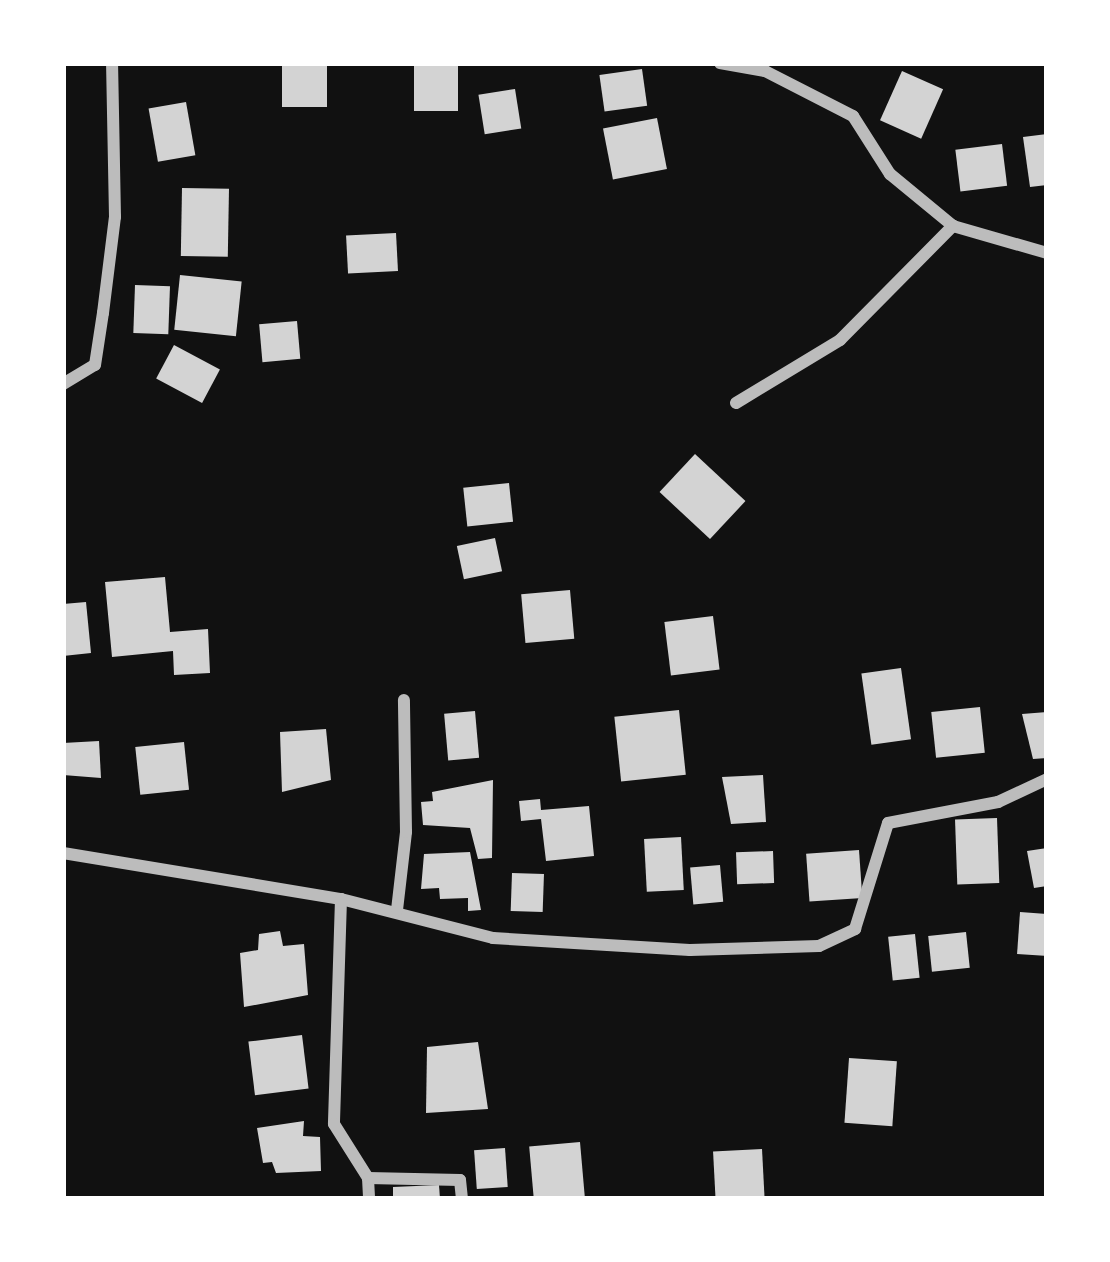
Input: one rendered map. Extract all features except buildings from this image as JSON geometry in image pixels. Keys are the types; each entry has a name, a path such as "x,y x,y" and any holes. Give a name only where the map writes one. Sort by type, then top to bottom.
{"street":[{"path":"63,384 95,365 103,313 115,217 112,63"},
{"path":"720,63 765,71 854,116 890,174 953,226 1047,253"},
{"path":"736,403 840,340 953,226"},
{"path":"397,910 406,832 404,700"},
{"path":"63,853 340,899 397,910 424,925 522,938 710,950 819,946 855,929 888,823 998,802 1047,779"},
{"path":"340,899 334,1124 368,1178 369,1199"},
{"path":"368,1178 465,1175 462,1199"}]}
